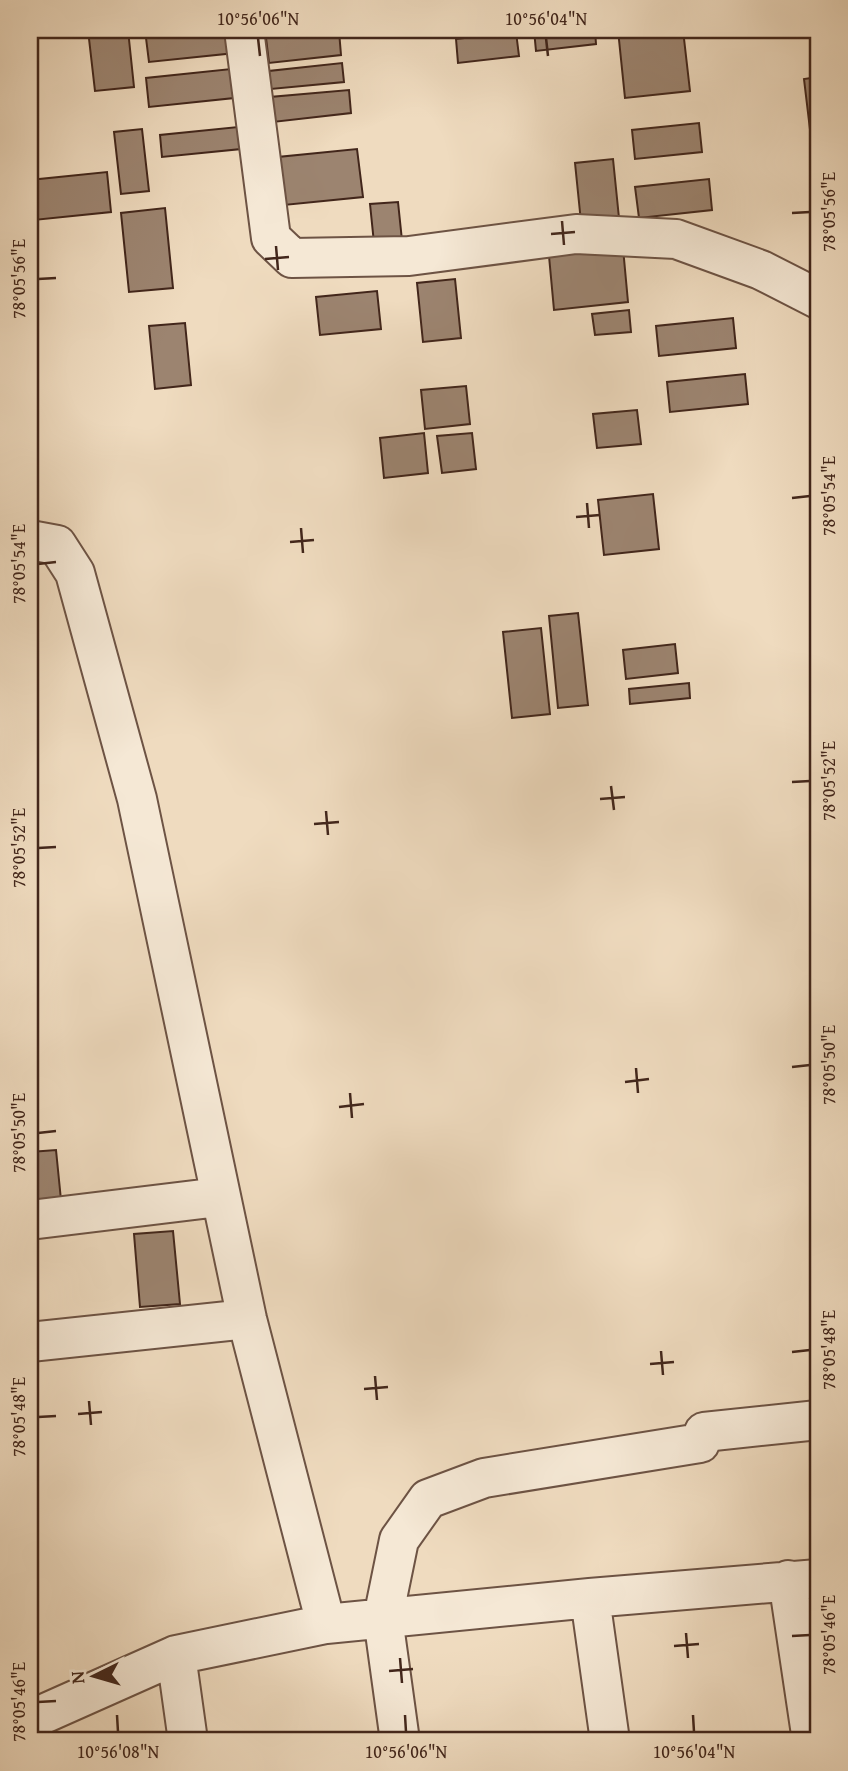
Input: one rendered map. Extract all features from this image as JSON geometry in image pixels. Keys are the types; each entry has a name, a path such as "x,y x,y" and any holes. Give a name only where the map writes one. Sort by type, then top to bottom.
{"street":[{"path":"244,30 271,238 292,258 409,256 576,234 676,239 761,270 818,299"},
{"path":"30,540 57,545 75,573 137,799 247,1319 326,1624"},
{"path":"30,1220 219,1196"},
{"path":"30,1342 247,1319"},
{"path":"400,1741 383,1618 399,1540 428,1499 485,1478 700,1443 704,1432 818,1420"},
{"path":"30,1720 176,1655 326,1624 803,1580 812,1741"},
{"path":"590,1598 610,1741"},
{"path":"176,1655 188,1741"}],"building":[{"path":"88,30 128,30 134,87 95,91"},
{"path":"145,30 233,30 235,53 149,62"},
{"path":"534,30 595,30 596,44 536,51"},
{"path":"618,30 683,30 690,91 625,98"},
{"path":"339,31 341,55 269,63 266,38"},
{"path":"516,32 519,56 458,63 456,39"},
{"path":"342,63 344,82 271,89 269,71"},
{"path":"231,69 234,98 149,107 146,78"},
{"path":"818,77 818,163 814,163 804,79"},
{"path":"349,90 351,113 273,122 270,97"},
{"path":"699,123 702,152 635,159 632,130"},
{"path":"238,127 241,149 162,157 160,135"},
{"path":"142,129 149,191 121,194 114,132"},
{"path":"357,149 363,197 284,205 278,157"},
{"path":"613,159 619,218 581,222 575,163"},
{"path":"107,172 111,212 34,220 30,180"},
{"path":"709,179 712,210 639,218 635,187"},
{"path":"398,202 403,250 375,253 370,204"},
{"path":"165,208 173,288 129,292 121,213"},
{"path":"623,248 628,302 554,310 549,256"},
{"path":"455,279 461,338 423,342 417,283"},
{"path":"377,291 381,329 320,335 316,297"},
{"path":"629,310 631,332 595,335 592,314"},
{"path":"733,318 736,348 659,356 656,326"},
{"path":"185,323 191,385 155,389 149,326"},
{"path":"745,374 748,404 670,412 667,382"},
{"path":"466,386 470,424 425,429 421,390"},
{"path":"637,410 641,444 597,448 593,414"},
{"path":"424,433 428,473 384,478 380,438"},
{"path":"472,433 476,469 442,473 437,436"},
{"path":"653,494 659,549 604,555 598,500"},
{"path":"578,613 588,705 558,708 549,616"},
{"path":"541,628 550,714 512,718 503,632"},
{"path":"675,644 678,673 626,679 623,650"},
{"path":"689,683 690,698 630,704 629,689"},
{"path":"56,1150 61,1200 30,1203 30,1152"},
{"path":"173,1231 180,1304 140,1307 134,1234"}]}
